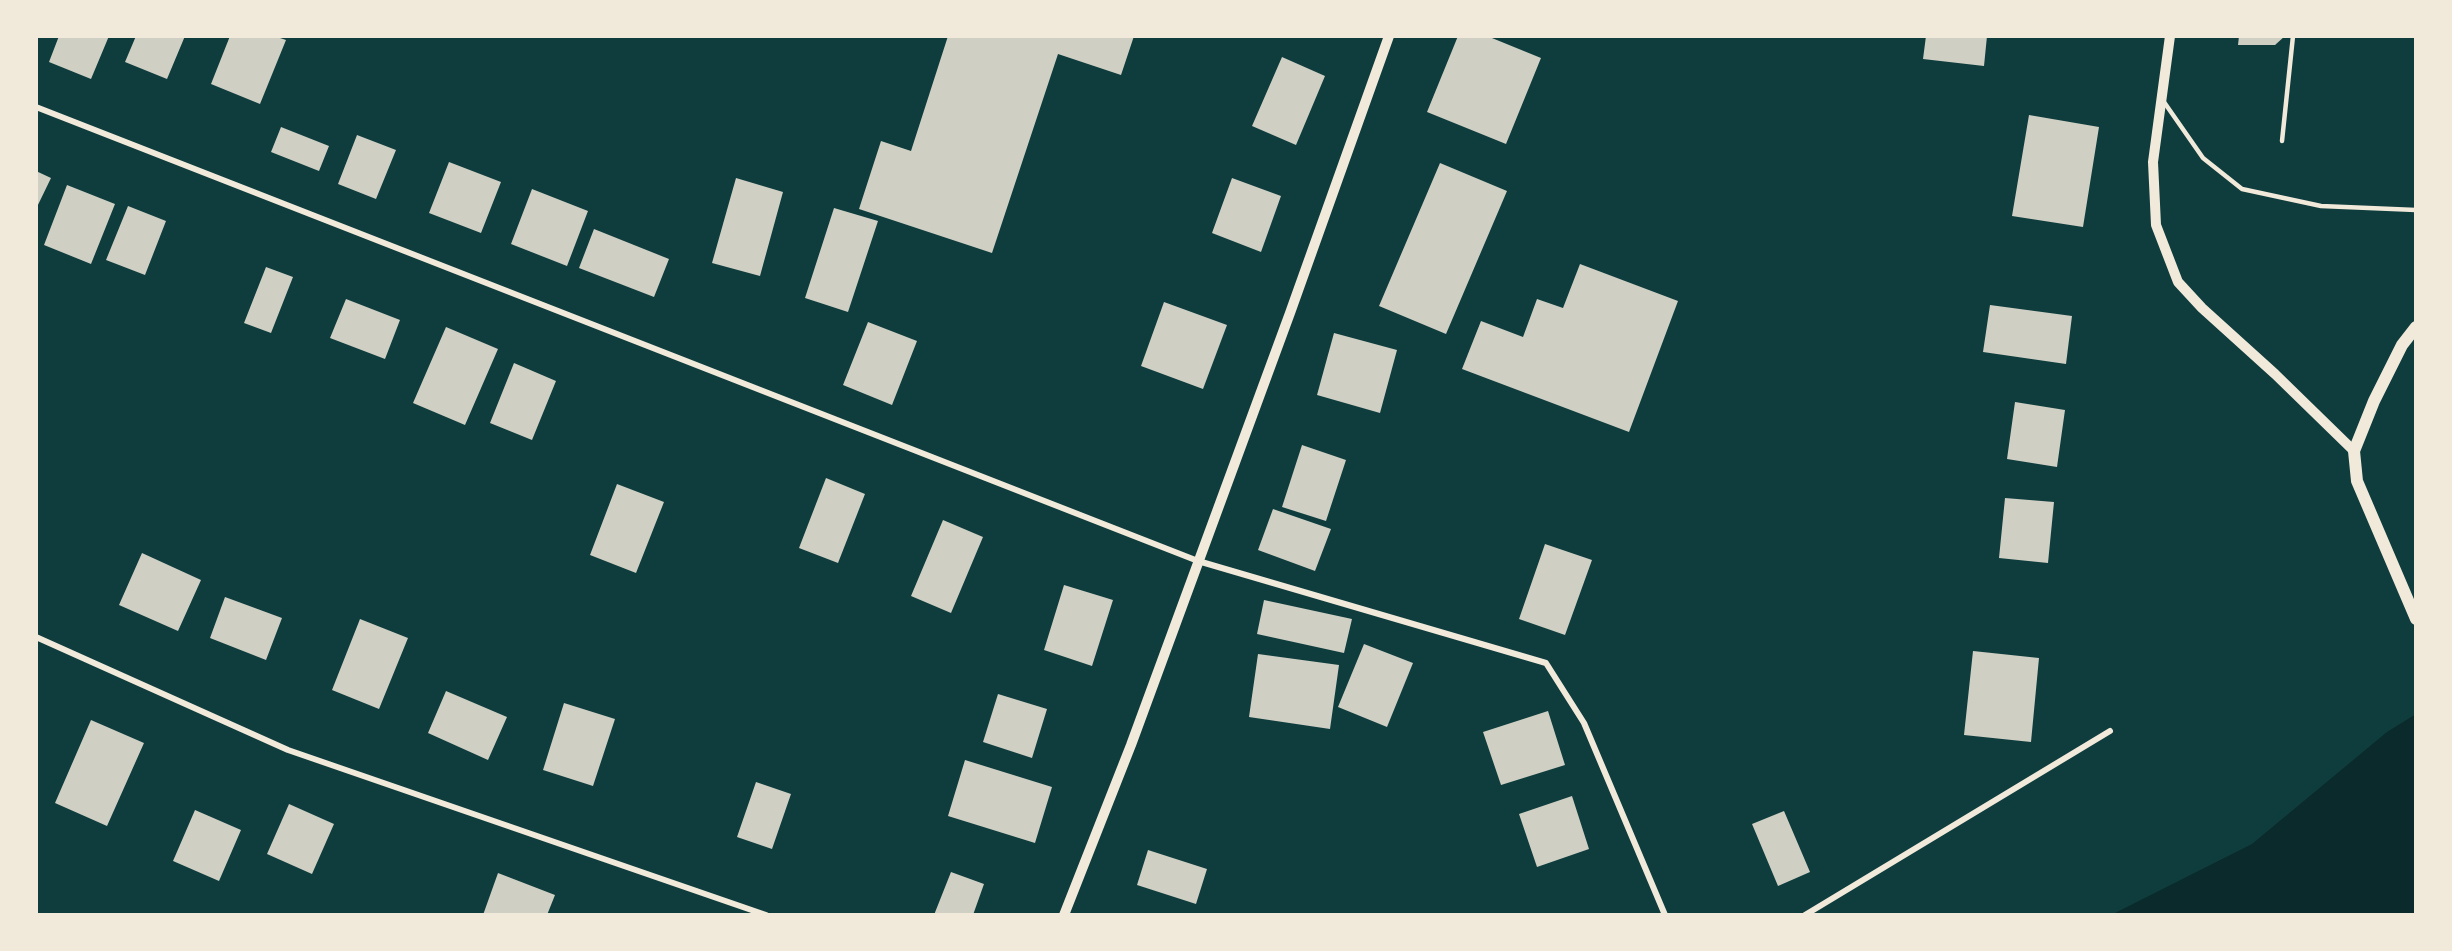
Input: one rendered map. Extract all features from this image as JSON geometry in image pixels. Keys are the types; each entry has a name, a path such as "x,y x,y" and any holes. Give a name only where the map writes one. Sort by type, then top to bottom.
{"main road":[{"path":"2416,327 2402,345 2374,401 2354,451 2357,481 2416,619"}],"street":[{"path":"1064,915 1131,745 1389,36"},
{"path":"2170,36 2153,162 2156,225 2178,282 2202,308 2275,374 2354,451"},
{"path":"36,107 1197,561 1546,663 1584,723 1665,915"},
{"path":"36,638 288,750 766,915"},
{"path":"1804,915 2110,731"}],"lane":[{"path":"2282,141 2293,36"},
{"path":"2162,100 2203,158 2242,189 2321,207 2416,210"}],"water":[{"path":"2416,714 2416,915 2111,915 2252,844 2387,732"}],"building":[{"path":"59,36 109,36 91,79 49,62"},
{"path":"136,36 185,36 167,79 125,62"},
{"path":"230,36 274,36 286,40 260,104 211,84"},
{"path":"948,36 1134,36 1121,75 1058,54 992,253 859,209 881,141 911,151"},
{"path":"1458,36 1487,36 1541,58 1506,144 1427,112"},
{"path":"1926,36 1987,36 1984,66 1923,59"},
{"path":"2239,36 2285,36 2275,45 2238,45"},
{"path":"1282,57 1325,76 1296,145 1252,126"},
{"path":"2029,115 2099,127 2083,227 2012,216"},
{"path":"281,127 329,146 319,171 271,152"},
{"path":"357,135 396,150 376,199 338,184"},
{"path":"449,162 501,182 481,233 429,213"},
{"path":"1440,163 1507,191 1446,334 1379,306"},
{"path":"36,171 51,178 36,209"},
{"path":"736,178 783,192 760,276 712,263"},
{"path":"1232,178 1281,196 1261,252 1212,233"},
{"path":"67,185 115,204 91,264 44,245"},
{"path":"532,189 588,211 567,266 511,244"},
{"path":"128,206 166,221 145,275 106,260"},
{"path":"834,208 878,221 848,312 805,298"},
{"path":"594,229 669,259 654,297 579,268"},
{"path":"1580,264 1678,301 1629,432 1462,369 1481,321 1523,337 1537,299 1563,308"},
{"path":"266,267 293,277 271,333 244,323"},
{"path":"346,299 400,320 385,359 330,338"},
{"path":"1164,302 1227,325 1203,389 1141,366"},
{"path":"1990,305 2072,316 2066,364 1983,352"},
{"path":"868,322 917,341 892,405 843,385"},
{"path":"446,327 498,349 465,425 413,403"},
{"path":"1334,333 1397,350 1380,413 1317,395"},
{"path":"514,363 556,381 532,440 490,423"},
{"path":"2015,402 2065,410 2057,467 2007,459"},
{"path":"1302,445 1346,460 1326,521 1282,507"},
{"path":"826,478 865,494 838,563 799,548"},
{"path":"617,484 664,502 636,573 590,555"},
{"path":"2005,498 2054,502 2048,563 1999,558"},
{"path":"1273,509 1331,529 1315,571 1258,550"},
{"path":"943,520 983,537 951,613 911,596"},
{"path":"1545,544 1592,560 1565,635 1519,619"},
{"path":"142,553 201,580 178,631 119,605"},
{"path":"1064,585 1113,600 1092,666 1044,650"},
{"path":"225,597 282,618 266,660 210,638"},
{"path":"1264,600 1352,619 1344,653 1257,634"},
{"path":"360,619 408,638 379,709 332,690"},
{"path":"1364,644 1413,663 1387,727 1338,707"},
{"path":"1973,651 2039,658 2031,742 1964,735"},
{"path":"1258,654 1339,665 1330,729 1249,717"},
{"path":"446,691 507,717 488,760 428,733"},
{"path":"998,694 1047,709 1032,758 983,742"},
{"path":"564,703 615,719 593,786 543,770"},
{"path":"1548,711 1565,765 1501,785 1483,732"},
{"path":"91,720 144,743 107,826 55,803"},
{"path":"965,760 1052,787 1035,843 948,816"},
{"path":"756,782 791,794 772,849 737,837"},
{"path":"1572,796 1589,849 1537,867 1519,814"},
{"path":"289,804 334,824 312,874 267,854"},
{"path":"195,810 241,830 219,881 173,861"},
{"path":"1784,811 1810,872 1778,886 1752,824"},
{"path":"1148,850 1207,869 1196,904 1137,885"},
{"path":"951,872 984,884 973,915 934,915"},
{"path":"498,873 555,895 547,915 483,915"}]}
